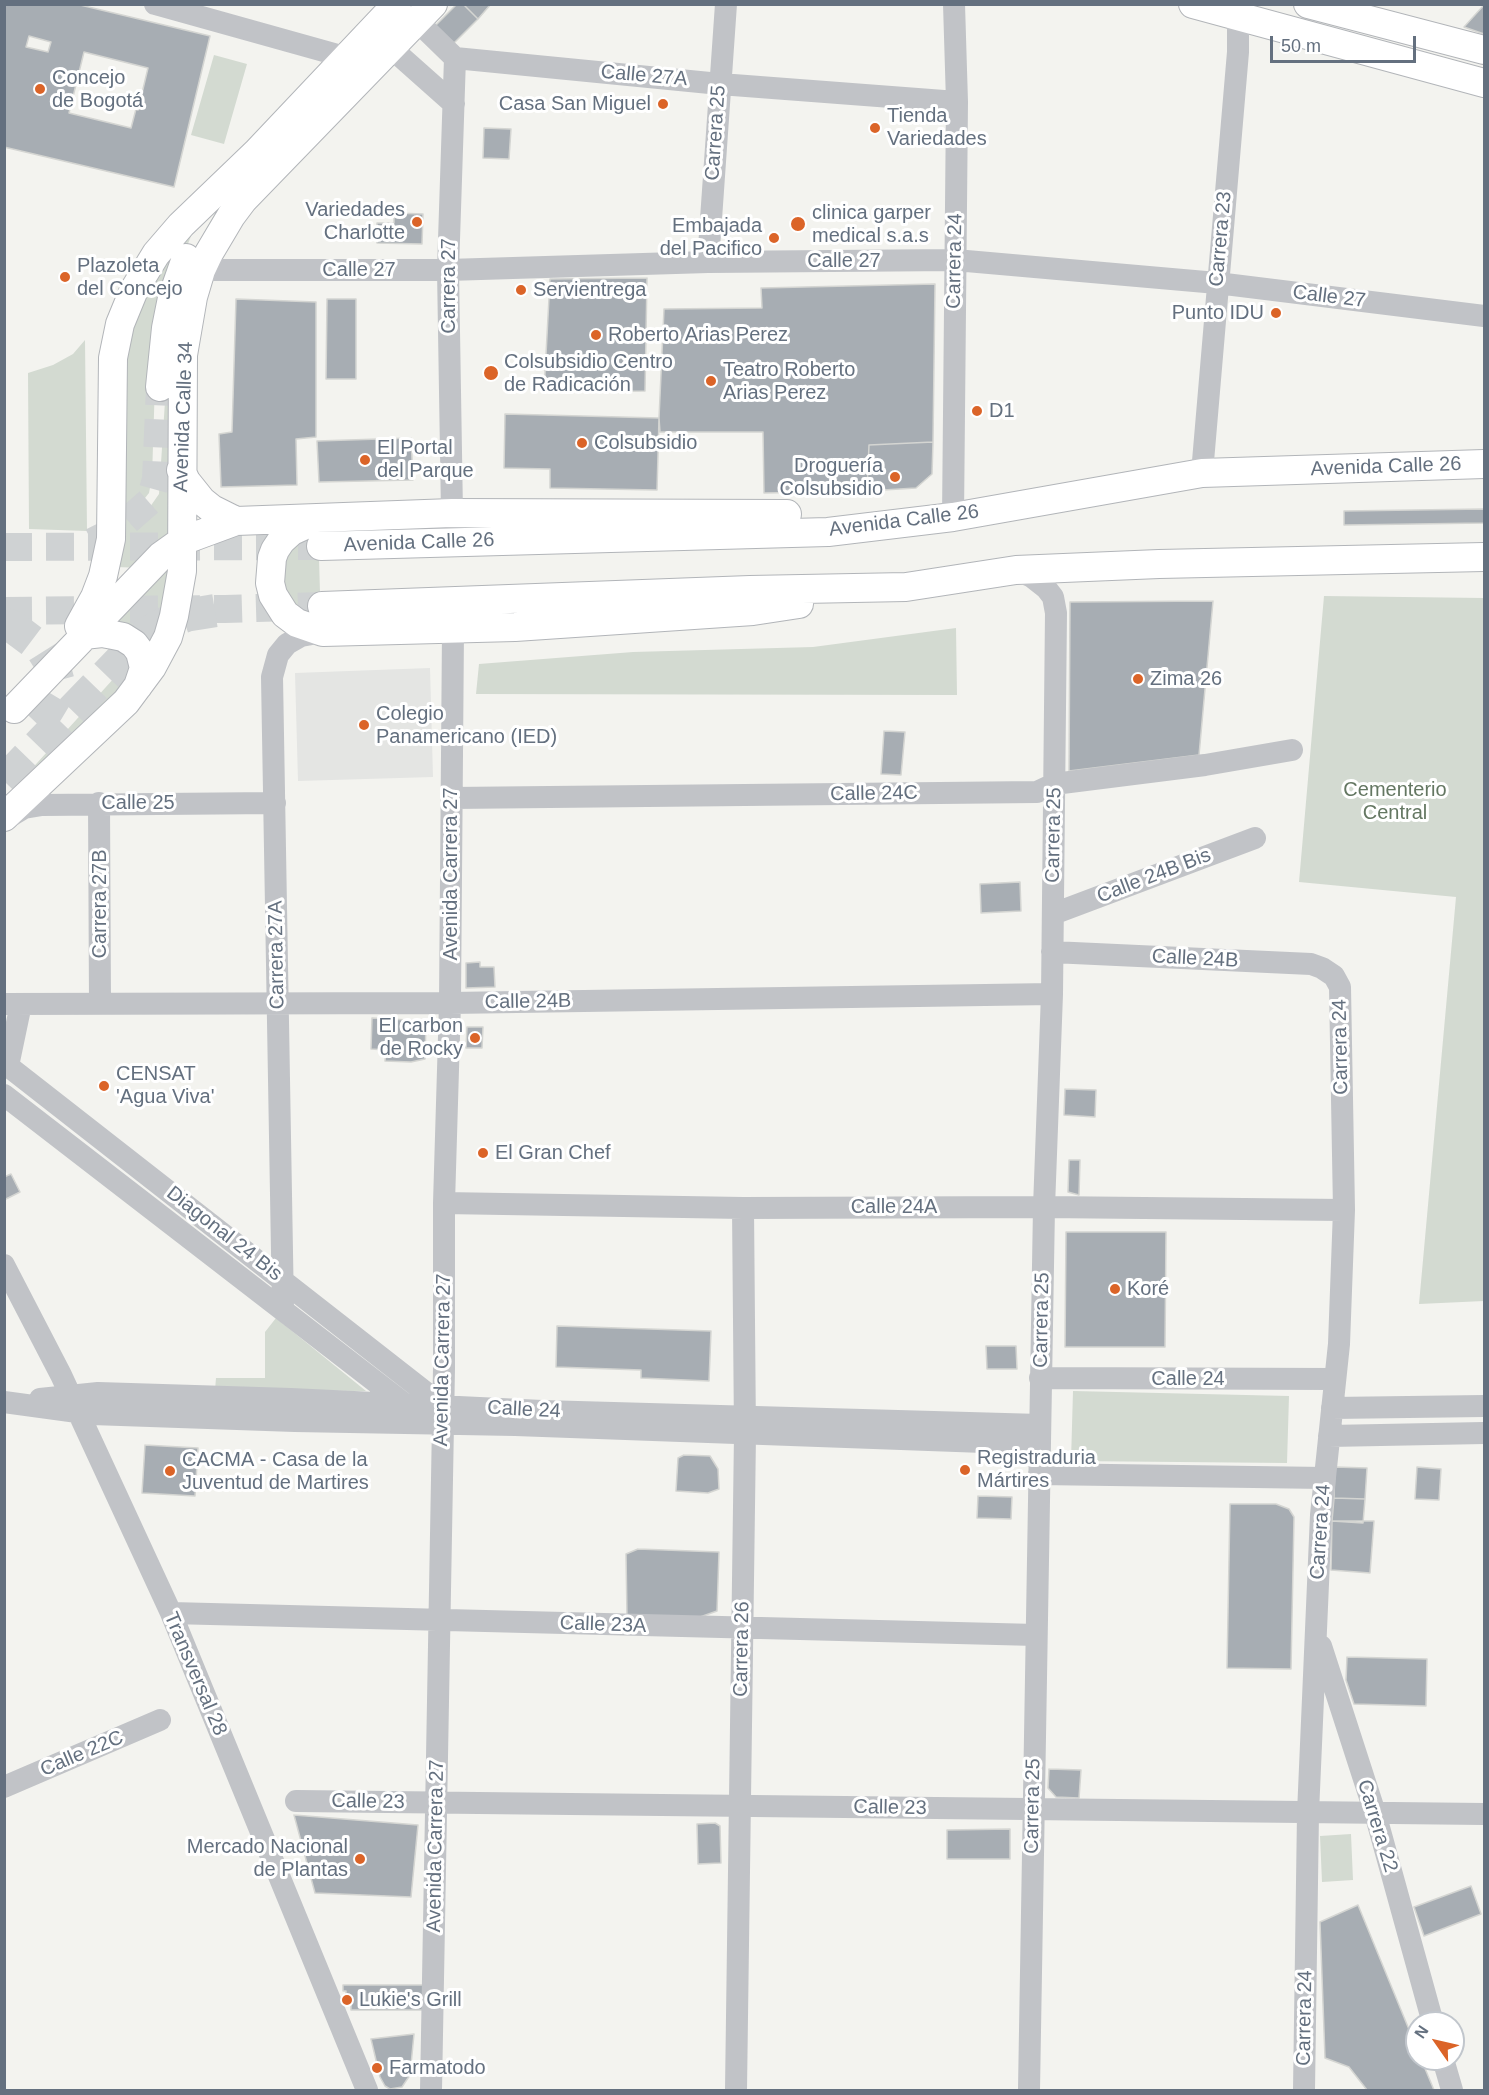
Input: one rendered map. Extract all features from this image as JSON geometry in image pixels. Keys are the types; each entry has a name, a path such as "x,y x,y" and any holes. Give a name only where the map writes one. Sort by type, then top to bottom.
{"main road":[{"path":"1193,4 1237,10 1485,83"},
{"path":"1308,4 1485,50"},
{"path":"9,714 63,650 95,597 103,576 111,539 113,358 120,324 134,290 156,254 181,225 257,152 345,57 416,10"},
{"name":"Avenida Calle 34","path":"4,818 113,715 136,690 161,652 174,616 182,571 183,355 187,323 201,270 231,216 243,200 391,48 416,10"},
{"path":"160,387 166,328 172,298 182,267 194,239 218,200 257,152"},
{"name":"Avenida Calle 26","path":"320,533 828,532 953,518 1202,473 1485,464"},
{"path":"181,470 186,481 202,501 212,510 236,521 320,533 452,513 832,514 953,518"},
{"path":"9,714 161,556 182,541 236,521"},
{"path":"320,533 297,528 281,541 272,558 270,583 273,595 285,614 297,622 750,590 906,587"},
{"path":"323,619 453,630 515,627 753,611 1016,570 1159,564 1485,557"},
{"path":"84,635 102,633 123,637 134,644 140,652 144,668 136,690"}],"street":[{"path":"155,4 345,57"},
{"name":"Carrera 25","path":"708,262 726,4"},
{"name":"Carrera 24","path":"953,518 957,102 954,4"},
{"path":"416,10 455,58"},
{"name":"Carrera 23","path":"1202,473 1238,52 1237,10"},
{"path":"391,48 454,104"},
{"name":"Calle 27A","path":"455,58 720,84 957,102"},
{"name":"Carrera 27","path":"452,513 448,270 455,58"},
{"name":"Calle 27","path":"201,270 448,270 708,262 955,260 1217,283 1485,316"},
{"name":"Carrera 25","path":"1016,570 1032,577 1046,588 1053,597 1056,613 1052,994 1040,1378 1029,2091"},
{"name":"Carrera 27A","path":"283,1309 272,676 275,663 283,649 293,639 323,619"},
{"name":"Avenida Carrera 27","path":"431,2091 437,1802 438,1418 450,1003 453,630"},
{"name":"Calle 24C","path":"452,798 1037,792 1054,784 1205,765 1292,750"},
{"name":"Carrera 27B","path":"99,803 100,1004"},
{"name":"Calle 25","path":"4,818 24,808 42,805 274,803"},
{"name":"Calle 24B Bis","path":"1053,914 1255,838"},
{"name":"Calle 24B","path":"1052,952 1311,964 1334,976"},
{"name":"Carrera 24","path":"1304,2091 1308,1813 1321,1515 1339,1344 1344,1210 1341,1004 1340,987 1334,976"},
{"name":"Calle 24B","path":"13,1004 450,1003 1052,994"},
{"path":"6,1065 13,1004"},
{"name":"Diagonal 24 Bis","path":"6,1065 282,1278 438,1418"},
{"name":"Diagonal 24 Bis","path":"4,1095 404,1403"},
{"name":"Calle 24A","path":"444,1203 743,1208 1044,1206 1344,1210"},
{"name":"Carrera 26","path":"736,2091 745,1426 743,1208"},
{"name":"Transversal 28","path":"4,1265 74,1403 171,1613 367,2091"},
{"name":"Calle 24","path":"1040,1378 1335,1379"},
{"name":"Calle 24","path":"74,1403 98,1393 404,1403 438,1418"},
{"name":"Calle 24","path":"7,1402 74,1403 283,1421 438,1418 1039,1434"},
{"path":"1332,1408 1485,1406"},
{"path":"1329,1436 1478,1436"},
{"path":"1039,1474 1324,1478"},
{"name":"Calle 23A","path":"171,1613 1036,1635"},
{"name":"Carrera 22","path":"1316,1630 1375,1813 1430,2011"},
{"name":"Calle 22C","path":"4,1787 160,1720"},
{"name":"Calle 23","path":"296,1801 1485,1814"},
{"path":"1446,2071 1452,2091"}],"shaded area":[{"name":"Colegio Panamericano (IED)","path":"430,668 433,777 298,781 295,673"}],"green space":[{"path":"214,55 247,64 224,144 191,135"},
{"path":"281,135 205,246 175,531 144,568 116,567 118,367 142,291 197,221 170,289 155,382 152,477 149,493 129,518 133,522 145,514 159,494 168,355 186,264 222,201"},
{"path":"85,340 87,531 29,529 28,373 53,365 73,354"},
{"path":"318,525 321,626 294,613 275,567"},
{"path":"178,552 148,661 95,628"},
{"name":"Cementerio Central","path":"1324,596 1484,598 1484,1301 1419,1304 1456,897 1299,882"},
{"path":"956,628 957,695 476,694 479,664 633,652 813,647"},
{"path":"125,666 127,682 8,795"},
{"path":"276,1318 366,1391 215,1390 216,1378 265,1378 265,1332"},
{"path":"1073,1391 1289,1396 1287,1463 1071,1461"},
{"path":"1351,1834 1353,1880 1322,1882 1320,1836"}],"building":[{"name":"Concejo de Bogotá","path":"4,4 76,4 210,36 174,187 4,147","holes":["29,36 51,42 48,52 26,47","84,52 148,68 138,110 136,109 131,128 69,113"]},
{"path":"457,4 463,4 478,19 453,44 435,26"},
{"path":"463,4 491,4 478,19"},
{"path":"1484,5 1484,34 1464,27"},
{"path":"484,128 511,129 509,159 483,158"},
{"path":"394,213 423,214 422,244 377,243 377,223 394,223"},
{"name":"Roberto Arias Perez","path":"647,278 645,391 544,392 550,279"},
{"path":"935,284 933,442 869,445 867,491 764,493 763,432 660,432 664,309 762,308 761,288"},
{"path":"236,299 316,302 316,437 296,439 297,485 221,487 219,434 232,432"},
{"path":"327,299 356,299 356,379 326,379"},
{"name":"Colsubsidio","path":"505,414 659,418 657,490 550,488 550,469 504,468"},
{"name":"El Portal del Parque","path":"411,438 413,480 319,482 317,441"},
{"path":"933,442 932,474 916,488 867,491 869,445"},
{"path":"1484,509 1484,523 1344,525 1344,511"},
{"name":"Zima 26","path":"1213,601 1199,755 1069,771 1070,602"},
{"path":"884,731 905,732 901,775 881,774"},
{"path":"1020,882 1021,911 981,913 980,884"},
{"path":"480,962 480,967 494,967 495,987 466,988 466,963"},
{"path":"372,1018 426,1021 425,1059 411,1062 385,1061 386,1050 371,1049"},
{"name":"El carbon de Rocky","path":"467,1027 483,1027 482,1048 466,1048"},
{"path":"1065,1089 1096,1090 1095,1117 1064,1115"},
{"path":"1069,1160 1080,1160 1079,1195 1068,1192"},
{"path":"11,1174 20,1192 4,1200 4,1177"},
{"name":"Koré","path":"1066,1232 1166,1232 1165,1347 1065,1347"},
{"path":"557,1326 711,1331 709,1381 641,1378 641,1370 556,1367"},
{"path":"986,1346 1016,1346 1017,1369 987,1369"},
{"name":"CACMA - Casa de la Juventud de Martires","path":"145,1445 198,1448 195,1496 142,1493"},
{"path":"684,1455 710,1456 718,1469 719,1489 708,1493 676,1491 678,1458"},
{"path":"1335,1467 1367,1468 1365,1499 1334,1498"},
{"path":"1417,1467 1441,1469 1439,1500 1415,1499"},
{"path":"978,1496 1012,1497 1011,1519 977,1518"},
{"path":"1334,1498 1365,1499 1363,1523 1332,1521"},
{"path":"1230,1504 1276,1504 1289,1509 1294,1517 1291,1669 1227,1668"},
{"path":"1332,1521 1374,1521 1370,1573 1331,1570"},
{"path":"638,1549 719,1552 717,1611 700,1617 627,1618 626,1554"},
{"path":"1347,1657 1427,1659 1426,1706 1354,1704 1346,1680"},
{"path":"1049,1769 1081,1770 1079,1798 1056,1797 1048,1788"},
{"name":"Mercado Nacional de Plantas","path":"294,1815 418,1825 411,1897 315,1893"},
{"path":"715,1823 720,1826 721,1863 698,1864 697,1824"},
{"path":"1010,1829 1010,1859 947,1859 947,1830"},
{"path":"1471,1886 1481,1914 1424,1936 1414,1907"},
{"path":"1358,1905 1405,2020 1405,2071 1426,2071 1434,2090 1367,2090 1349,2067 1325,2058 1320,1922"},
{"path":"343,1985 426,1985 426,2010 351,2010 351,2001 346,2001 346,1991 343,1991"},
{"path":"414,2034 410,2075 402,2087 390,2089 385,2086 380,2077 371,2039"}],"tunnel":[{"path":"92,542 118,529 150,501 156,479 160,387"},
{"path":"4,547 321,546"},
{"path":"4,611 322,606"},
{"path":"4,781 147,633 165,623 188,615 225,609"},
{"path":"4,623 41,648 55,670 58,681 56,696 47,711 28,731"}],"place":[{"name":"Concejo de Bogotá","path":"40,89"},
{"name":"Casa San Miguel","path":"663,104"},
{"name":"Tienda Variedades","path":"875,128"},
{"name":"Variedades Charlotte","path":"417,222"},
{"name":"clinica garper medical s.a.s","path":"798,224"},
{"name":"Embajada del Pacifico","path":"774,238"},
{"name":"Plazoleta del Concejo","path":"65,277"},
{"name":"Servientrega","path":"521,290"},
{"name":"Punto IDU","path":"1276,313"},
{"name":"Roberto Arias Perez","path":"596,335"},
{"name":"Colsubsidio Centro de Radicación","path":"491,373"},
{"name":"Teatro Roberto Arias Perez","path":"711,381"},
{"name":"D1","path":"977,411"},
{"name":"Colsubsidio","path":"582,443"},
{"name":"El Portal del Parque","path":"365,460"},
{"name":"Droguería Colsubsidio","path":"895,477"},
{"name":"Zima 26","path":"1138,679"},
{"name":"Colegio Panamericano (IED)","path":"364,725"},
{"name":"El carbon de Rocky","path":"475,1038"},
{"name":"CENSAT 'Agua Viva'","path":"104,1086"},
{"name":"El Gran Chef","path":"483,1153"},
{"name":"Koré","path":"1115,1289"},
{"name":"Registraduria Mártires","path":"965,1470"},
{"name":"CACMA - Casa de la Juventud de Martires","path":"170,1471"},
{"name":"Mercado Nacional de Plantas","path":"360,1859"},
{"name":"Lukie's Grill","path":"347,2000"},
{"name":"Farmatodo","path":"377,2068"}]}
